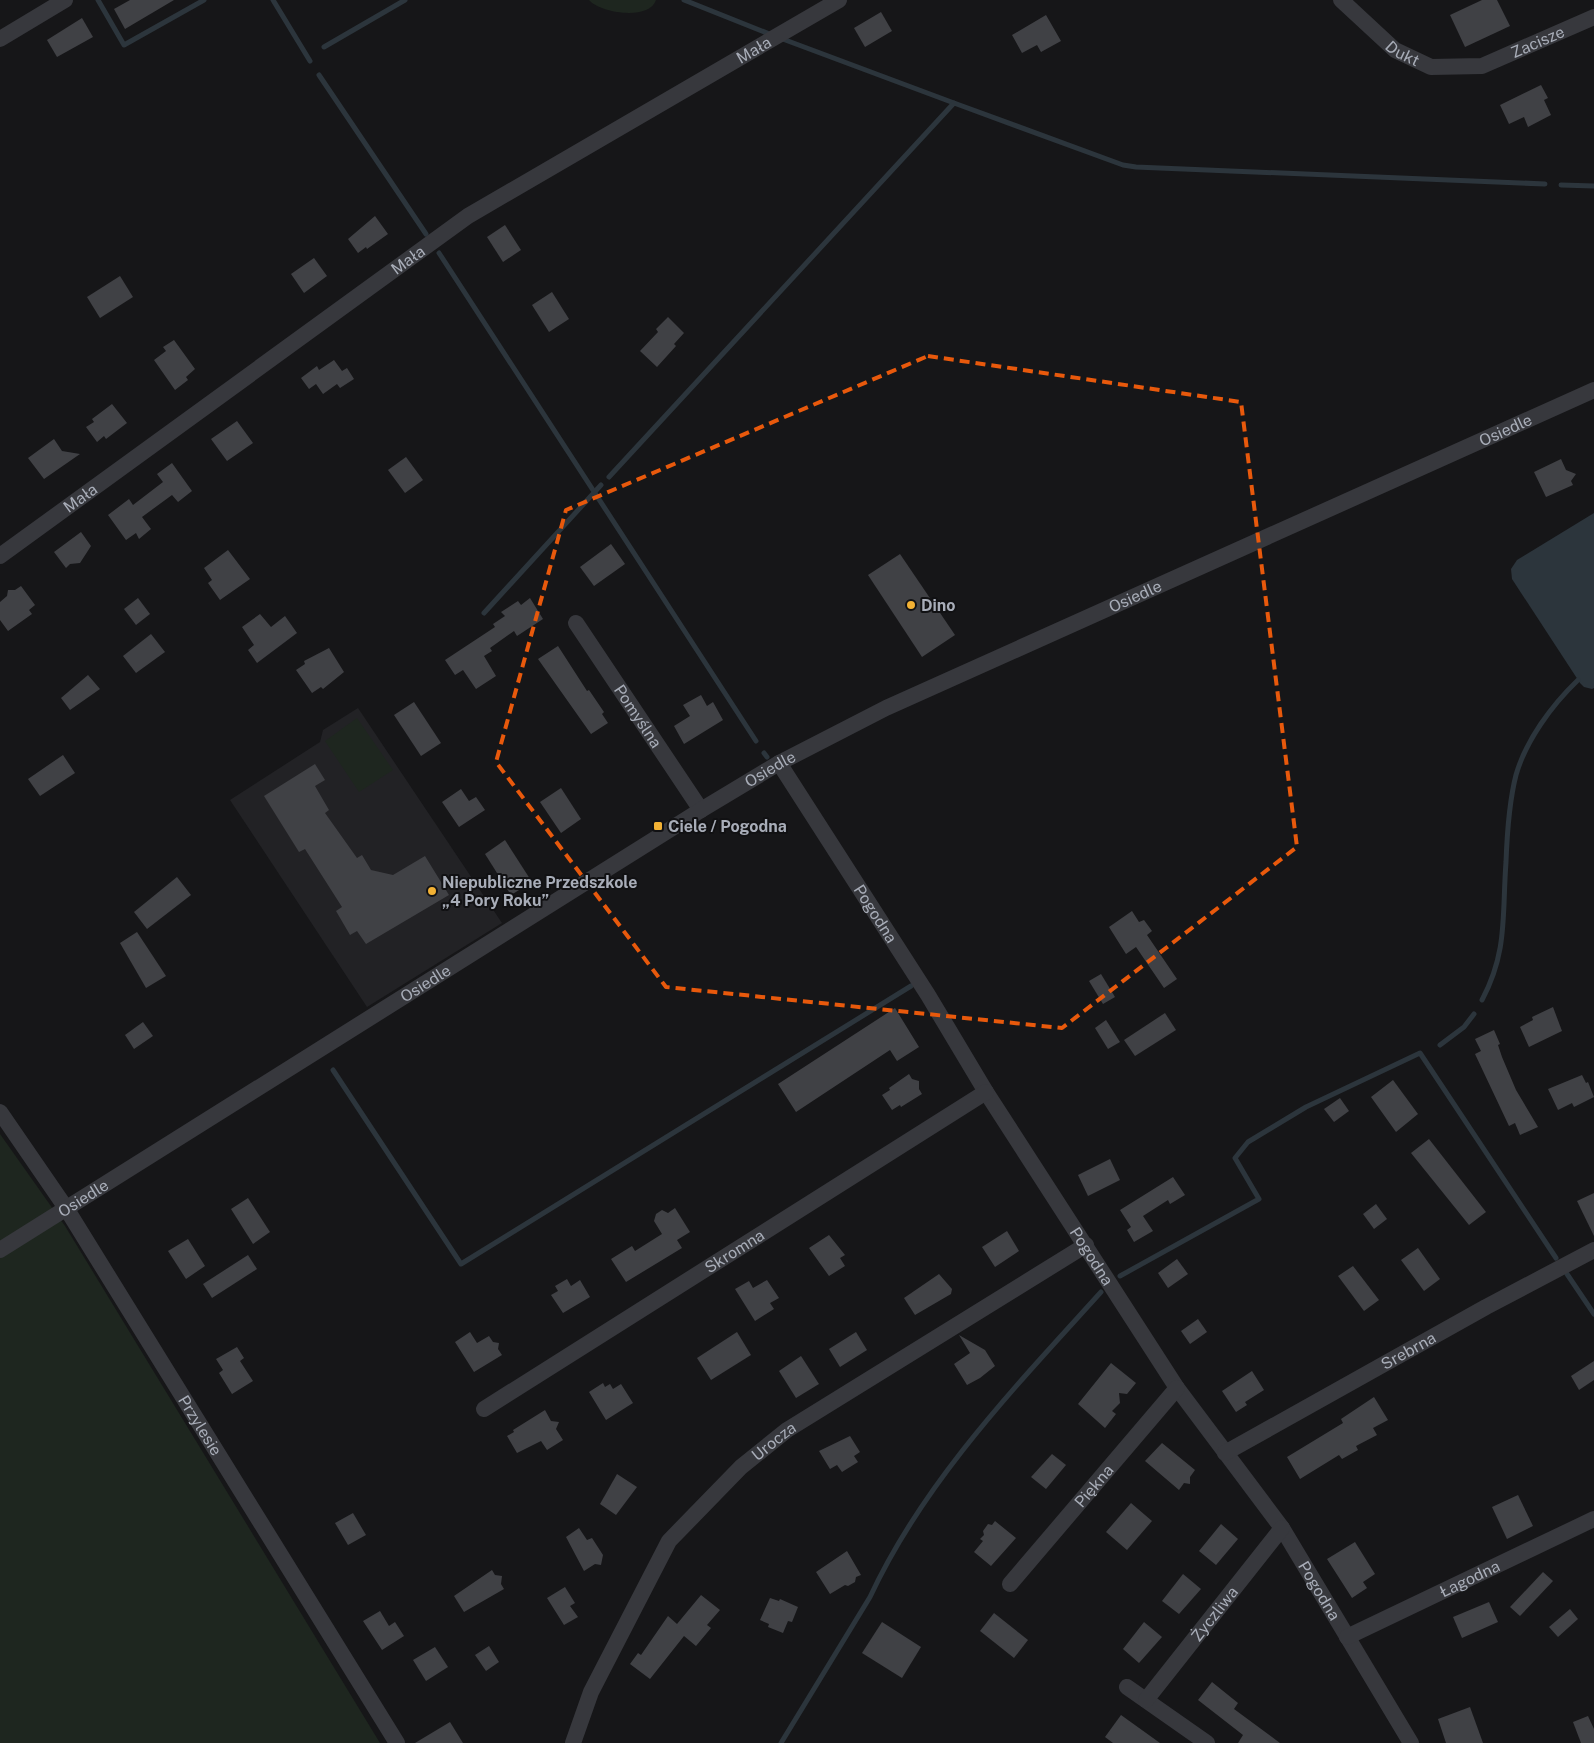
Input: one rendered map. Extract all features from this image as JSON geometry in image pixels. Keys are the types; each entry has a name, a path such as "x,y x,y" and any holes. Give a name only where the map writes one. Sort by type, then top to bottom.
{"street":[{"path":"0,39 65,0"},
{"name":"Mała","path":"0,556 468,216 839,0"},
{"name":"Dukt","path":"1341,0 1395,50 1431,67 1482,66"},
{"name":"Zacisze","path":"1482,66 1594,17"},
{"name":"Osiedle","path":"0,1250 779,763 886,708 1594,390"},
{"name":"Pomyślna","path":"576,623 701,810"},
{"name":"Pogodna","path":"779,763 928,995 986,1092 1177,1388 1282,1528 1411,1743"},
{"name":"Skromna","path":"484,1409 986,1092"},
{"name":"Przylesie","path":"0,1112 66,1208 396,1743"},
{"name":"Urocza","path":"573,1743 591,1692 669,1541 735,1473 787,1430 1086,1245"},
{"name":"Srebrna","path":"1225,1454 1486,1307 1594,1250"},
{"name":"Piękna","path":"1010,1584 1177,1388"},
{"name":"Łagodna","path":"1347,1637 1594,1519"},
{"name":"Życzliwa","path":"1146,1700 1282,1528"},
{"path":"1127,1687 1207,1743"}],"highlighted area":[{"path":"928,356 1241,402 1297,847 1062,1028 666,987 496,762 566,510"}],"shaded area":[{"path":"589,0 656,0 652,7 644,11 624,13 603,8"},
{"path":"1594,513 1594,688 1592,689 1584,687 1580,683 1512,579 1511,569 1517,560"},
{"path":"358,708 502,923 367,1007 230,800 320,742 323,730"},
{"path":"357,718 393,770 359,792 325,741"},
{"path":"0,1134 65,1226 380,1743 0,1743"}],"building":[{"path":"130,0 174,0 125,29 114,9"},
{"path":"1482,0 1497,0 1510,26 1465,47 1450,15"},
{"path":"881,12 892,31 865,47 854,28"},
{"path":"1046,15 1061,41 1041,52 1037,45 1022,53 1012,35"},
{"path":"82,18 93,37 57,57 47,40"},
{"path":"1541,85 1548,98 1544,100 1551,115 1528,127 1524,117 1509,124 1500,105"},
{"path":"375,216 388,234 358,253 348,239"},
{"path":"505,225 521,250 503,262 487,237"},
{"path":"314,258 327,276 304,293 291,274"},
{"path":"120,276 133,297 100,318 87,297"},
{"path":"552,292 569,319 549,332 532,305"},
{"path":"668,317 684,333 674,344 676,346 657,367 640,351 658,332 656,329"},
{"path":"174,340 195,369 186,377 188,380 175,390 154,360 166,351 163,347"},
{"path":"334,360 342,371 347,368 354,379 340,388 337,384 323,394 316,384 309,389 301,378 317,366 319,370"},
{"path":"112,404 127,423 106,439 104,436 97,442 86,427 94,422 92,419"},
{"path":"237,421 253,443 227,461 211,439"},
{"path":"54,439 62,451 80,454 44,479 28,458"},
{"path":"406,457 423,480 405,493 388,470"},
{"path":"1561,459 1566,470 1576,474 1571,481 1573,485 1546,497 1534,472"},
{"path":"172,463 192,491 178,502 172,495 142,517 151,529 139,539 136,533 126,540 108,515 129,499 133,505 163,482 157,474"},
{"path":"81,532 91,546 80,563 70,564 66,568 54,552"},
{"path":"611,544 625,564 594,586 580,567"},
{"path":"228,550 250,579 220,600 208,583 212,580 204,568"},
{"name":"Dino","path":"900,554 955,635 922,657 868,575"},
{"path":"21,586 35,605 29,610 32,614 8,631 0,620 0,602 7,596 8,590 15,590"},
{"path":"138,598 150,614 136,625 124,609"},
{"path":"530,598 543,619 517,636 514,631 490,648 492,651 484,656 496,676 476,689 463,670 455,675 445,660 495,627 493,624 505,616 501,612 518,601 521,605"},
{"path":"260,614 271,627 285,616 297,633 257,663 248,650 254,645 242,627"},
{"path":"151,634 165,652 136,673 123,656"},
{"path":"558,646 587,691 589,690 604,712 602,714 608,723 591,734 538,659"},
{"path":"329,648 344,672 323,689 321,687 312,693 296,670 305,664 304,661"},
{"path":"88,675 100,689 70,710 61,698"},
{"path":"701,695 707,706 713,702 723,720 684,744 674,726 690,716 683,705"},
{"path":"414,702 441,743 421,756 394,715"},
{"path":"63,755 75,773 40,796 28,779"},
{"path":"315,764 325,780 315,786 329,810 325,813 357,858 362,855 371,870 393,875 425,856 449,895 366,944 357,931 350,935 336,911 342,907 305,849 299,852 264,796"},
{"path":"561,788 581,819 561,833 540,802"},
{"path":"461,789 469,801 476,797 485,810 459,827 442,802"},
{"path":"505,840 532,882 511,895 485,854"},
{"path":"177,877 191,895 147,929 134,912"},
{"path":"1132,911 1139,922 1144,920 1152,931 1147,935 1177,979 1164,988 1136,947 1126,954 1109,927"},
{"path":"137,932 166,976 146,988 120,943"},
{"path":"1101,974 1115,997 1103,1004 1089,981"},
{"path":"1553,1007 1562,1031 1529,1047 1520,1027 1533,1020 1532,1017"},
{"path":"895,1008 919,1047 897,1061 890,1050 796,1112 778,1084"},
{"path":"1165,1013 1176,1030 1135,1056 1124,1040"},
{"path":"1106,1020 1120,1042 1108,1049 1095,1028"},
{"path":"143,1022 153,1036 134,1049 125,1035"},
{"path":"1494,1030 1500,1044 1498,1045 1502,1057 1516,1090 1538,1127 1520,1135 1515,1123 1509,1126 1475,1054 1481,1051 1475,1039"},
{"path":"909,1074 912,1079 919,1081 919,1089 922,1094 901,1107 900,1105 892,1110 882,1095"},
{"path":"1582,1075 1586,1083 1588,1082 1594,1097 1574,1107 1572,1103 1558,1110 1548,1089"},
{"path":"1393,1080 1418,1114 1396,1132 1371,1097"},
{"path":"1340,1098 1349,1111 1334,1122 1324,1109"},
{"path":"1429,1139 1486,1212 1469,1225 1411,1153"},
{"path":"1110,1159 1120,1180 1088,1196 1078,1175"},
{"path":"1173,1177 1185,1195 1170,1204 1168,1200 1143,1216 1153,1231 1134,1242 1127,1230 1131,1227 1120,1210"},
{"path":"1594,1193 1594,1236 1577,1201"},
{"path":"248,1198 270,1232 253,1244 231,1209"},
{"path":"1376,1204 1387,1219 1374,1229 1363,1214"},
{"path":"675,1208 690,1232 677,1240 682,1248 626,1282 611,1259 632,1246 635,1251 662,1234 654,1221 656,1214 662,1210 668,1213"},
{"path":"1007,1231 1019,1251 995,1267 982,1247"},
{"path":"829,1235 845,1255 840,1258 845,1266 829,1276 809,1248"},
{"path":"188,1239 205,1266 186,1279 168,1251"},
{"path":"1418,1248 1440,1279 1424,1291 1401,1260"},
{"path":"248,1255 257,1269 212,1298 203,1284"},
{"path":"1177,1259 1188,1274 1168,1288 1158,1273"},
{"path":"1353,1266 1379,1300 1364,1311 1338,1276"},
{"path":"939,1274 952,1289 951,1294 915,1315 904,1298"},
{"path":"567,1279 571,1286 580,1280 590,1297 563,1313 551,1295 558,1291 555,1286"},
{"path":"767,1280 779,1298 770,1303 774,1309 755,1321 735,1289 749,1281 753,1288"},
{"path":"1198,1319 1207,1332 1190,1344 1181,1331"},
{"path":"470,1332 477,1343 489,1336 493,1342 499,1343 498,1349 502,1355 474,1372 455,1342"},
{"path":"737,1332 751,1355 711,1380 697,1358"},
{"path":"856,1332 867,1350 840,1367 829,1349"},
{"path":"959,1335 985,1350 995,1366 980,1378 967,1385 954,1364 970,1353"},
{"path":"237,1347 244,1358 240,1361 253,1381 232,1394 219,1373 223,1370 216,1359"},
{"path":"801,1356 819,1384 796,1398 779,1371"},
{"path":"1594,1361 1594,1380 1579,1390 1571,1376"},
{"path":"1111,1363 1136,1383 1127,1394 1119,1393 1120,1403 1112,1411 1116,1414 1105,1428 1078,1404"},
{"path":"1252,1371 1264,1390 1245,1402 1247,1405 1236,1412 1222,1391"},
{"path":"603,1383 605,1387 610,1384 613,1389 621,1384 633,1403 606,1420 589,1392"},
{"path":"1374,1397 1388,1420 1373,1428 1377,1435 1356,1446 1358,1450 1342,1459 1339,1455 1300,1479 1287,1457 1343,1423 1341,1419"},
{"path":"545,1410 551,1421 559,1422 556,1429 563,1440 547,1450 541,1441 517,1453 507,1436 514,1432 513,1430"},
{"path":"850,1436 860,1452 854,1456 858,1462 842,1472 837,1465 830,1469 819,1451"},
{"path":"1162,1443 1195,1470 1190,1477 1190,1484 1184,1483 1179,1490 1145,1461"},
{"path":"1052,1454 1066,1465 1046,1489 1031,1477"},
{"path":"617,1474 637,1487 616,1515 600,1504"},
{"path":"1518,1495 1533,1526 1507,1539 1492,1507"},
{"path":"1131,1503 1152,1521 1127,1550 1106,1532"},
{"path":"353,1513 366,1535 348,1545 335,1523"},
{"path":"995,1521 1016,1538 991,1566 974,1552 983,1541 980,1539 984,1535 983,1531 988,1524 992,1525"},
{"path":"1221,1524 1238,1539 1216,1565 1199,1551"},
{"path":"579,1528 587,1540 592,1538 603,1555 601,1565 595,1564 584,1571 566,1537"},
{"path":"1355,1542 1375,1574 1363,1582 1367,1588 1352,1598 1327,1559"},
{"path":"847,1551 861,1575 856,1577 855,1582 848,1586 845,1585 830,1594 816,1572"},
{"path":"492,1570 495,1575 502,1576 501,1584 504,1589 464,1612 454,1596"},
{"path":"1543,1572 1553,1581 1520,1616 1510,1607"},
{"path":"1183,1574 1201,1589 1179,1614 1162,1601"},
{"path":"565,1587 575,1603 570,1606 578,1617 564,1625 547,1598"},
{"path":"701,1595 720,1610 707,1625 711,1628 696,1646 684,1636 650,1679 630,1664 638,1653 641,1655 668,1616 677,1624"},
{"path":"770,1598 779,1601 780,1599 798,1607 792,1622 788,1621 783,1633 768,1627 769,1624 760,1620"},
{"path":"1489,1602 1498,1622 1462,1638 1453,1617"},
{"path":"1570,1609 1578,1619 1558,1637 1549,1627"},
{"path":"380,1611 389,1626 395,1622 404,1636 382,1650 363,1621"},
{"path":"994,1613 1028,1640 1014,1658 980,1631"},
{"path":"882,1622 921,1647 902,1678 862,1653"},
{"path":"1144,1622 1162,1637 1139,1663 1123,1649"},
{"path":"489,1646 499,1662 486,1671 475,1655"},
{"path":"435,1647 448,1667 426,1681 413,1660"},
{"path":"1212,1682 1238,1703 1234,1709 1280,1743 1238,1743 1243,1735 1198,1700"},
{"path":"1470,1707 1483,1743 1446,1743 1438,1719"},
{"path":"1121,1715 1160,1743 1113,1743 1105,1737"},
{"path":"1588,1716 1594,1729 1594,1743 1581,1743 1573,1722"},
{"path":"450,1722 463,1743 415,1743"}],"waterway":[{"path":"98,0 124,45 204,0"},
{"path":"273,0 310,61"},
{"path":"324,47 405,0"},
{"path":"684,0 772,35"},
{"path":"780,38 954,103"},
{"path":"319,75 426,234"},
{"path":"609,477 954,103 1123,165 1136,167 1545,184"},
{"path":"1561,185 1594,186"},
{"path":"439,253 756,741"},
{"path":"484,613 601,485"},
{"path":"1482,1000 1490,982 1500,949 1504,916 1509,818 1516,775 1520,762 1533,736 1559,700 1578,680"},
{"path":"764,753 767,757"},
{"path":"333,1070 461,1264 911,986"},
{"path":"1440,1045 1464,1027 1474,1014"},
{"path":"1120,1276 1259,1199 1235,1158 1248,1142 1306,1107 1420,1053 1556,1258"},
{"path":"1567,1274 1594,1314"},
{"path":"781,1743 870,1597 892,1554 944,1474 1005,1399 1101,1292"}],"place":[{"name":"Dino","path":"911,605"},
{"name":"Ciele / Pogodna","path":"658,826"},
{"name":"Niepubliczne Przedszkole „4 Pory Roku”","path":"432,891"}]}
